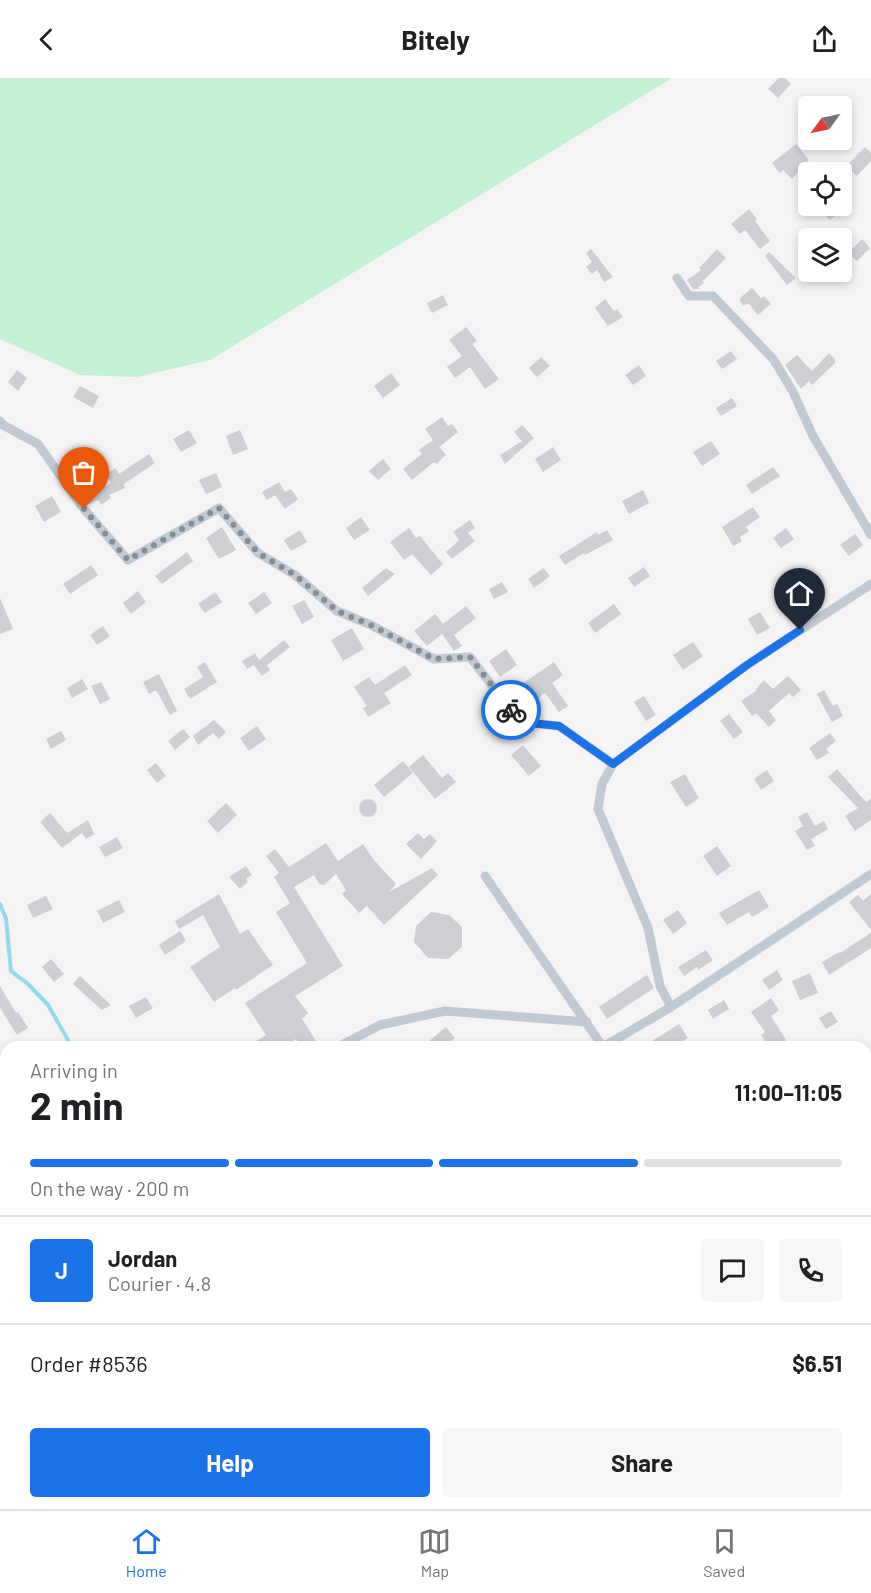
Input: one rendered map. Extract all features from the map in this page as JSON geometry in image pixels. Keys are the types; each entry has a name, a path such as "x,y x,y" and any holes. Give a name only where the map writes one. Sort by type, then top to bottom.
{"street":[{"path":"677,278 689,296 713,296 774,360 793,392 813,436 871,535"},
{"path":"0,420 3,425 38,444 84,509 128,560 219,508 258,553 295,575 337,611 371,625 434,659 470,657 509,708 530,723 559,726 613,764"},
{"path":"671,1007 660,986 648,928 598,809 602,784 613,764 747,665 871,584"},
{"path":"613,1041 671,1007 871,874"},
{"path":"485,876 599,1041"},
{"path":"349,1041 380,1025 445,1011 587,1022"}],"green space":[{"path":"0,78 672,78 210,360 137,377 80,375 0,339"}],"building":[{"path":"779,78 785,78 791,84 778,98 768,89"},
{"path":"796,144 798,150 801,150 809,160 798,162 798,172 792,179 783,170 780,173 772,163"},
{"path":"865,147 871,153 871,161 857,176 852,171 852,162 850,162"},
{"path":"749,209 770,241 760,249 745,230 740,234 731,224"},
{"path":"862,239 870,248 857,261 852,257 852,249"},
{"path":"591,249 613,277 604,282 597,270 592,274 586,267 592,262 586,253"},
{"path":"717,249 726,258 703,281 704,283 698,287 700,289 693,289 687,280 701,270 699,268"},
{"path":"769,252 796,278 787,285 765,256"},
{"path":"752,288 761,298 764,296 771,304 758,315 749,304 743,305 740,301 740,298"},
{"path":"443,295 448,305 432,313 427,303"},
{"path":"605,299 614,311 617,309 623,317 608,326 595,308"},
{"path":"466,327 477,341 472,344 499,379 485,389 470,367 455,378 447,367 462,356 449,340"},
{"path":"731,351 737,359 722,369 716,361"},
{"path":"829,353 835,359 835,363 812,385 809,381 801,389 785,365 797,355 812,371"},
{"path":"541,357 550,366 537,377 529,368"},
{"path":"639,365 646,376 633,385 625,375"},
{"path":"17,370 27,378 18,391 8,382"},
{"path":"391,373 400,385 383,398 374,386"},
{"path":"80,386 99,396 93,408 73,397"},
{"path":"732,398 737,406 721,416 716,408"},
{"path":"442,417 448,426 452,424 458,432 439,447 446,455 412,480 403,469 422,454 419,450 433,440 425,429"},
{"path":"522,425 534,438 505,464 500,455 522,441 514,432"},
{"path":"189,430 197,443 181,452 173,439"},
{"path":"240,430 248,449 233,455 226,436"},
{"path":"711,441 720,454 702,466 693,452"},
{"path":"553,447 561,460 543,472 535,459"},
{"path":"149,454 155,463 124,484 125,488 109,495 111,498 101,505 98,500 89,504 86,500 111,483 106,473 116,468 119,474"},
{"path":"383,459 391,469 378,480 369,471"},
{"path":"773,467 780,476 752,494 746,485"},
{"path":"216,473 222,487 206,494 199,480"},
{"path":"279,482 285,492 291,489 298,499 285,509 275,495 267,500 262,492"},
{"path":"643,490 649,503 629,514 622,501"},
{"path":"52,496 61,512 44,522 35,506"},
{"path":"753,507 760,517 746,527 749,531 740,537 742,541 733,546 722,527"},
{"path":"361,517 370,530 354,540 346,528"},
{"path":"470,520 475,528 468,533 475,541 452,559 446,552 459,540 453,532"},
{"path":"222,527 236,550 219,559 206,538"},
{"path":"409,528 416,538 420,536 443,564 431,575 412,554 404,560 390,542"},
{"path":"786,528 794,539 781,548 773,538"},
{"path":"300,530 307,542 291,551 284,540"},
{"path":"607,530 613,540 585,555 584,553 565,565 559,556 597,532 598,535"},
{"path":"855,534 863,545 849,556 840,545"},
{"path":"187,552 193,561 162,584 155,576"},
{"path":"91,565 98,575 70,594 63,584"},
{"path":"644,567 650,576 634,587 628,578"},
{"path":"386,568 395,574 368,596 362,588"},
{"path":"543,568 550,576 534,588 528,579"},
{"path":"502,582 508,592 494,599 489,589"},
{"path":"138,591 146,602 131,614 123,603"},
{"path":"215,592 222,602 205,613 198,604"},
{"path":"264,592 272,603 256,614 248,603"},
{"path":"0,598 13,629 0,634"},
{"path":"304,600 314,617 302,624 292,606"},
{"path":"614,604 621,614 595,633 588,623"},
{"path":"466,606 476,618 454,635 462,646 454,651 442,634 427,646 414,631 435,614 443,624"},
{"path":"760,612 770,628 757,635 748,619"},
{"path":"103,626 110,636 97,645 90,635"},
{"path":"352,628 364,649 343,661 331,640"},
{"path":"284,640 290,647 267,665 270,670 262,676 254,665 247,669 242,661 255,653 259,660"},
{"path":"693,642 703,656 683,670 673,655"},
{"path":"506,649 517,665 500,677 489,661"},
{"path":"205,662 217,682 190,699 184,689 203,677 197,667"},
{"path":"554,662 563,675 552,683 568,706 559,712 545,693 524,709 512,691"},
{"path":"405,665 412,675 384,693 391,703 368,717 363,708 367,706 354,687 369,677 375,685"},
{"path":"159,674 177,711 170,715 156,690 149,694 143,682"},
{"path":"788,676 801,690 793,697 789,693 769,711 776,720 769,727 756,713 752,716 741,701 757,690 764,680 773,689"},
{"path":"82,679 88,689 72,698 67,688"},
{"path":"101,682 110,699 100,704 91,686"},
{"path":"824,690 833,706 837,704 843,716 832,722 817,694"},
{"path":"644,696 656,715 646,721 634,702"},
{"path":"729,714 743,732 734,739 720,721"},
{"path":"214,720 226,732 219,739 213,733 198,745 193,736"},
{"path":"257,726 266,739 249,751 240,738"},
{"path":"183,729 190,737 175,750 168,741"},
{"path":"61,731 66,740 51,749 46,739"},
{"path":"830,733 836,741 826,749 829,753 817,760 809,748"},
{"path":"523,745 541,766 529,776 511,755"},
{"path":"423,755 442,778 448,773 456,782 435,799 409,767"},
{"path":"403,761 413,773 384,797 374,785"},
{"path":"156,763 166,776 157,783 147,770"},
{"path":"837,769 866,802 871,799 871,820 855,831 845,816 858,808 828,777"},
{"path":"767,770 774,781 761,790 754,779"},
{"path":"685,774 699,798 686,807 670,782"},
{"path":"368,799 374,802 377,808 374,814 368,817 362,814 359,808 362,802"},
{"path":"226,803 237,815 218,833 207,821"},
{"path":"807,812 815,826 824,821 828,829 811,839 815,846 807,850 795,831 803,826 798,817"},
{"path":"50,813 67,833 88,820 94,834 86,839 82,833 62,848 40,822"},
{"path":"418,833 424,839 430,834 437,841 421,859 406,844"},
{"path":"117,837 123,848 105,857 99,847"},
{"path":"326,843 338,861 363,844 396,884 389,892 432,868 438,875 384,925 367,906 359,913 342,894 346,890 336,874 324,885 319,884 314,875 294,887 343,966 295,996 308,1013 302,1019 316,1041 297,1041 296,1039 293,1041 256,1041 266,1035 245,1003 307,963 276,912 290,903 274,877 279,873 266,856 275,849 289,867"},
{"path":"717,846 731,866 717,876 703,856"},
{"path":"246,866 252,875 246,879 248,882 240,889 229,877"},
{"path":"759,890 769,907 752,917 749,912 727,925 719,913"},
{"path":"219,894 240,934 248,929 273,965 214,1002 190,967 220,947 203,915 179,929 175,921"},
{"path":"871,894 871,930 849,902 858,895 863,901"},
{"path":"46,896 53,909 33,918 27,905"},
{"path":"119,900 125,912 103,923 97,911"},
{"path":"678,910 687,923 673,934 663,920"},
{"path":"431,912 449,915 462,927 462,947 448,959 428,958 414,942 416,926"},
{"path":"180,931 186,941 165,955 159,945"},
{"path":"871,933 871,948 829,975 822,962"},
{"path":"706,950 713,960 684,976 678,967"},
{"path":"51,959 64,974 54,982 42,967"},
{"path":"777,970 783,980 769,990 762,980"},
{"path":"810,973 818,993 800,1000 792,981"},
{"path":"647,975 654,988 607,1019 599,1007"},
{"path":"80,976 111,1005 102,1010 73,984"},
{"path":"0,986 28,1028 17,1035 0,1008"},
{"path":"146,997 153,1008 136,1018 129,1006"},
{"path":"771,998 779,1010 771,1016 786,1040 765,1041 761,1035 765,1032 751,1012"},
{"path":"724,1000 729,1009 713,1019 708,1010"},
{"path":"831,1011 838,1022 826,1029 819,1018"},
{"path":"679,1024 688,1038 683,1041 652,1041"},
{"path":"446,1027 455,1038 452,1041 429,1041"}],"waterway":[{"path":"0,904 6,919 11,971 28,984 48,1005 69,1041"}],"way so far":[{"path":"84,509 128,560 219,508 258,553 295,575 337,611 371,625 434,659 470,657 511,710"}],"route":[{"path":"511,710 530,723 559,726 613,764 747,665 800,630"}]}
